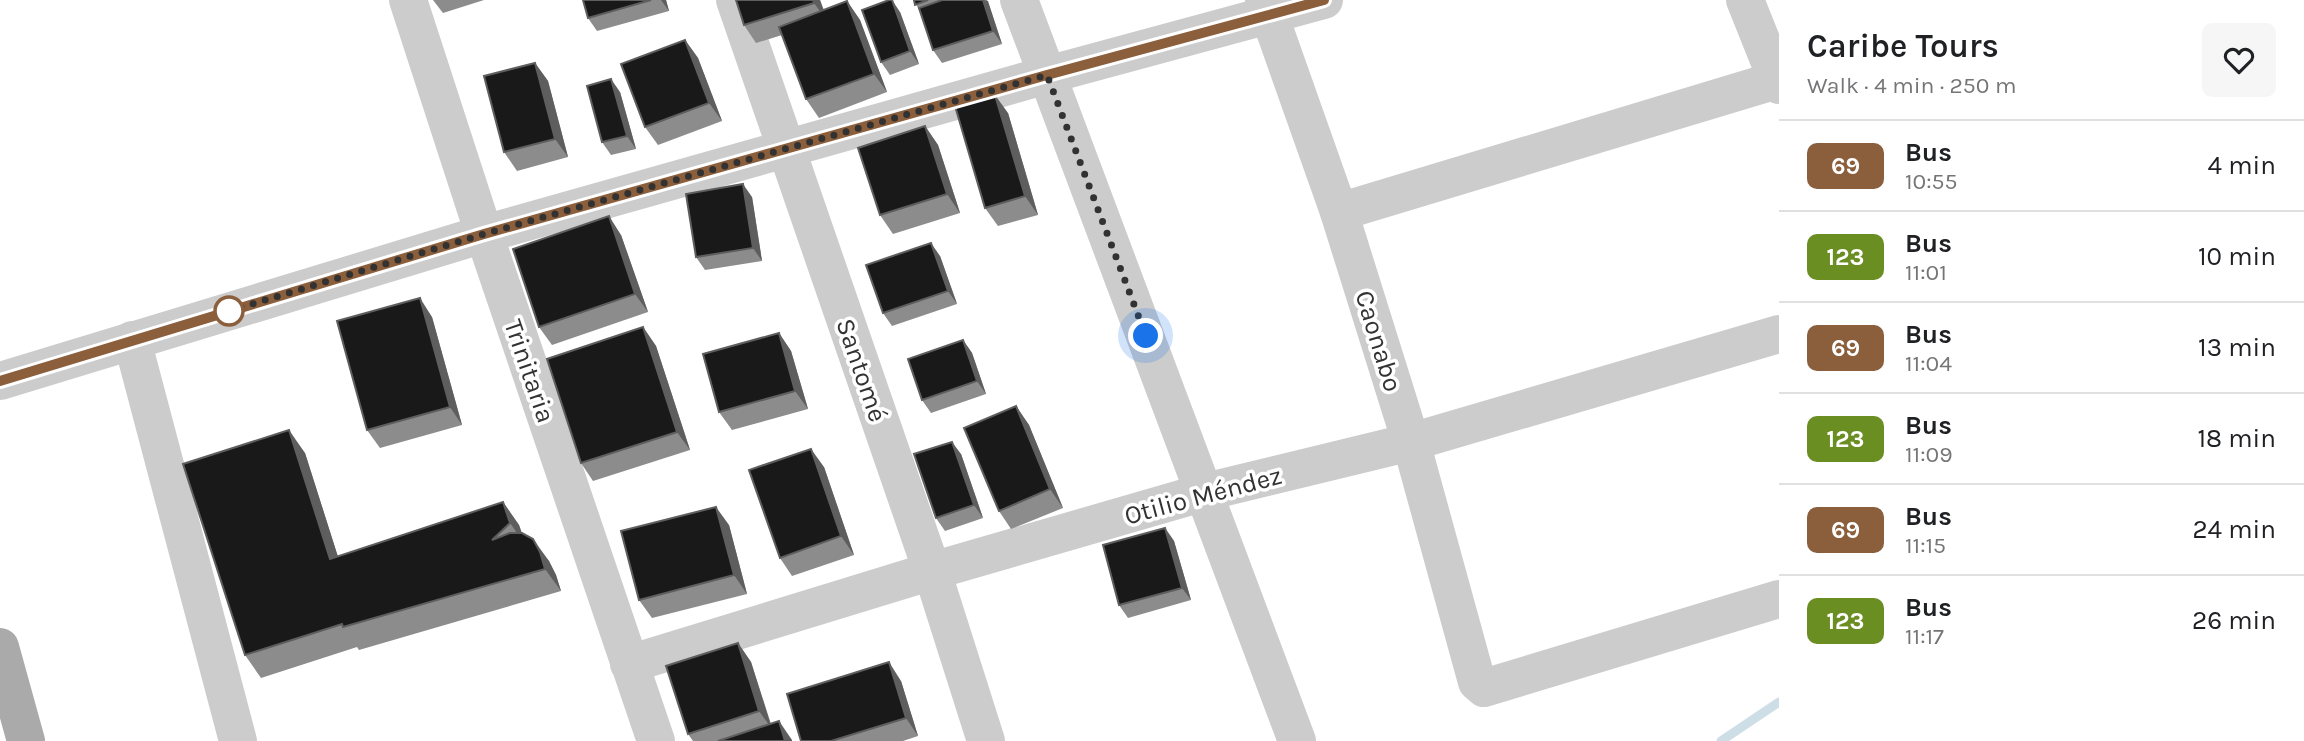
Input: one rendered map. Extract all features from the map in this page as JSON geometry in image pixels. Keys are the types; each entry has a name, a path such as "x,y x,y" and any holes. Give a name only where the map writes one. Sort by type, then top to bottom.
{"main road":[{"path":"0,647 26,741"}],"street":[{"name":"Trinitaria","path":"408,0 484,234 656,741"},
{"name":"Santomé","path":"735,0 932,571 986,741"},
{"path":"1019,0 1297,741"},
{"path":"0,381 484,234 1047,75 1267,8 1324,0"},
{"path":"1339,212 1778,83 1745,0"},
{"name":"Caonabo","path":"1267,8 1339,212 1411,442 1477,682 1484,688 1779,599"},
{"name":"Otilio Méndez","path":"629,664 932,571 1205,492 1411,442 1779,334"},
{"path":"132,340 238,741"}],"building":[{"path":"583,0 651,0 588,18"},
{"path":"736,0 813,0 814,3 744,25"},
{"path":"892,0 910,51 881,62 862,10"},
{"path":"914,0 928,0 915,5"},
{"path":"942,0 983,0 993,31 933,50 919,8"},
{"path":"847,1 874,74 806,99 779,27"},
{"path":"685,40 709,103 645,127 621,64"},
{"path":"535,63 555,139 504,152 484,76"},
{"path":"611,79 627,136 602,142 587,86"},
{"path":"995,95 1025,196 985,208 955,106"},
{"path":"925,126 947,194 880,215 858,148"},
{"path":"743,184 753,248 696,257 686,194"},
{"path":"609,216 635,294 539,327 513,249"},
{"path":"931,243 948,291 883,313 866,265"},
{"path":"420,298 450,407 367,430 337,321"},
{"path":"643,327 677,432 581,463 547,359"},
{"path":"779,333 795,391 719,412 703,354"},
{"path":"963,340 977,381 922,400 908,359"},
{"path":"1016,406 1050,489 999,511 964,428"},
{"path":"289,430 330,559 503,502 510,523 492,540 510,533 522,533 533,539 545,569 343,627 342,624 245,655 183,464"},
{"path":"952,442 974,505 936,518 914,454"},
{"path":"811,449 841,536 780,558 749,470"},
{"path":"716,507 734,575 639,600 621,531"},
{"path":"1165,528 1182,588 1119,605 1103,545"},
{"path":"738,643 759,711 688,734 666,666"},
{"path":"889,662 906,718 831,741 801,741 787,694"},
{"path":"779,721 785,741 718,741"}],"waterway":[{"path":"1721,741 1779,702"}],"bus line":[{"name":"69","path":"0,381 484,234 1324,0"}],"route":[{"path":"229,311 484,234 1047,75 1146,336"}]}
